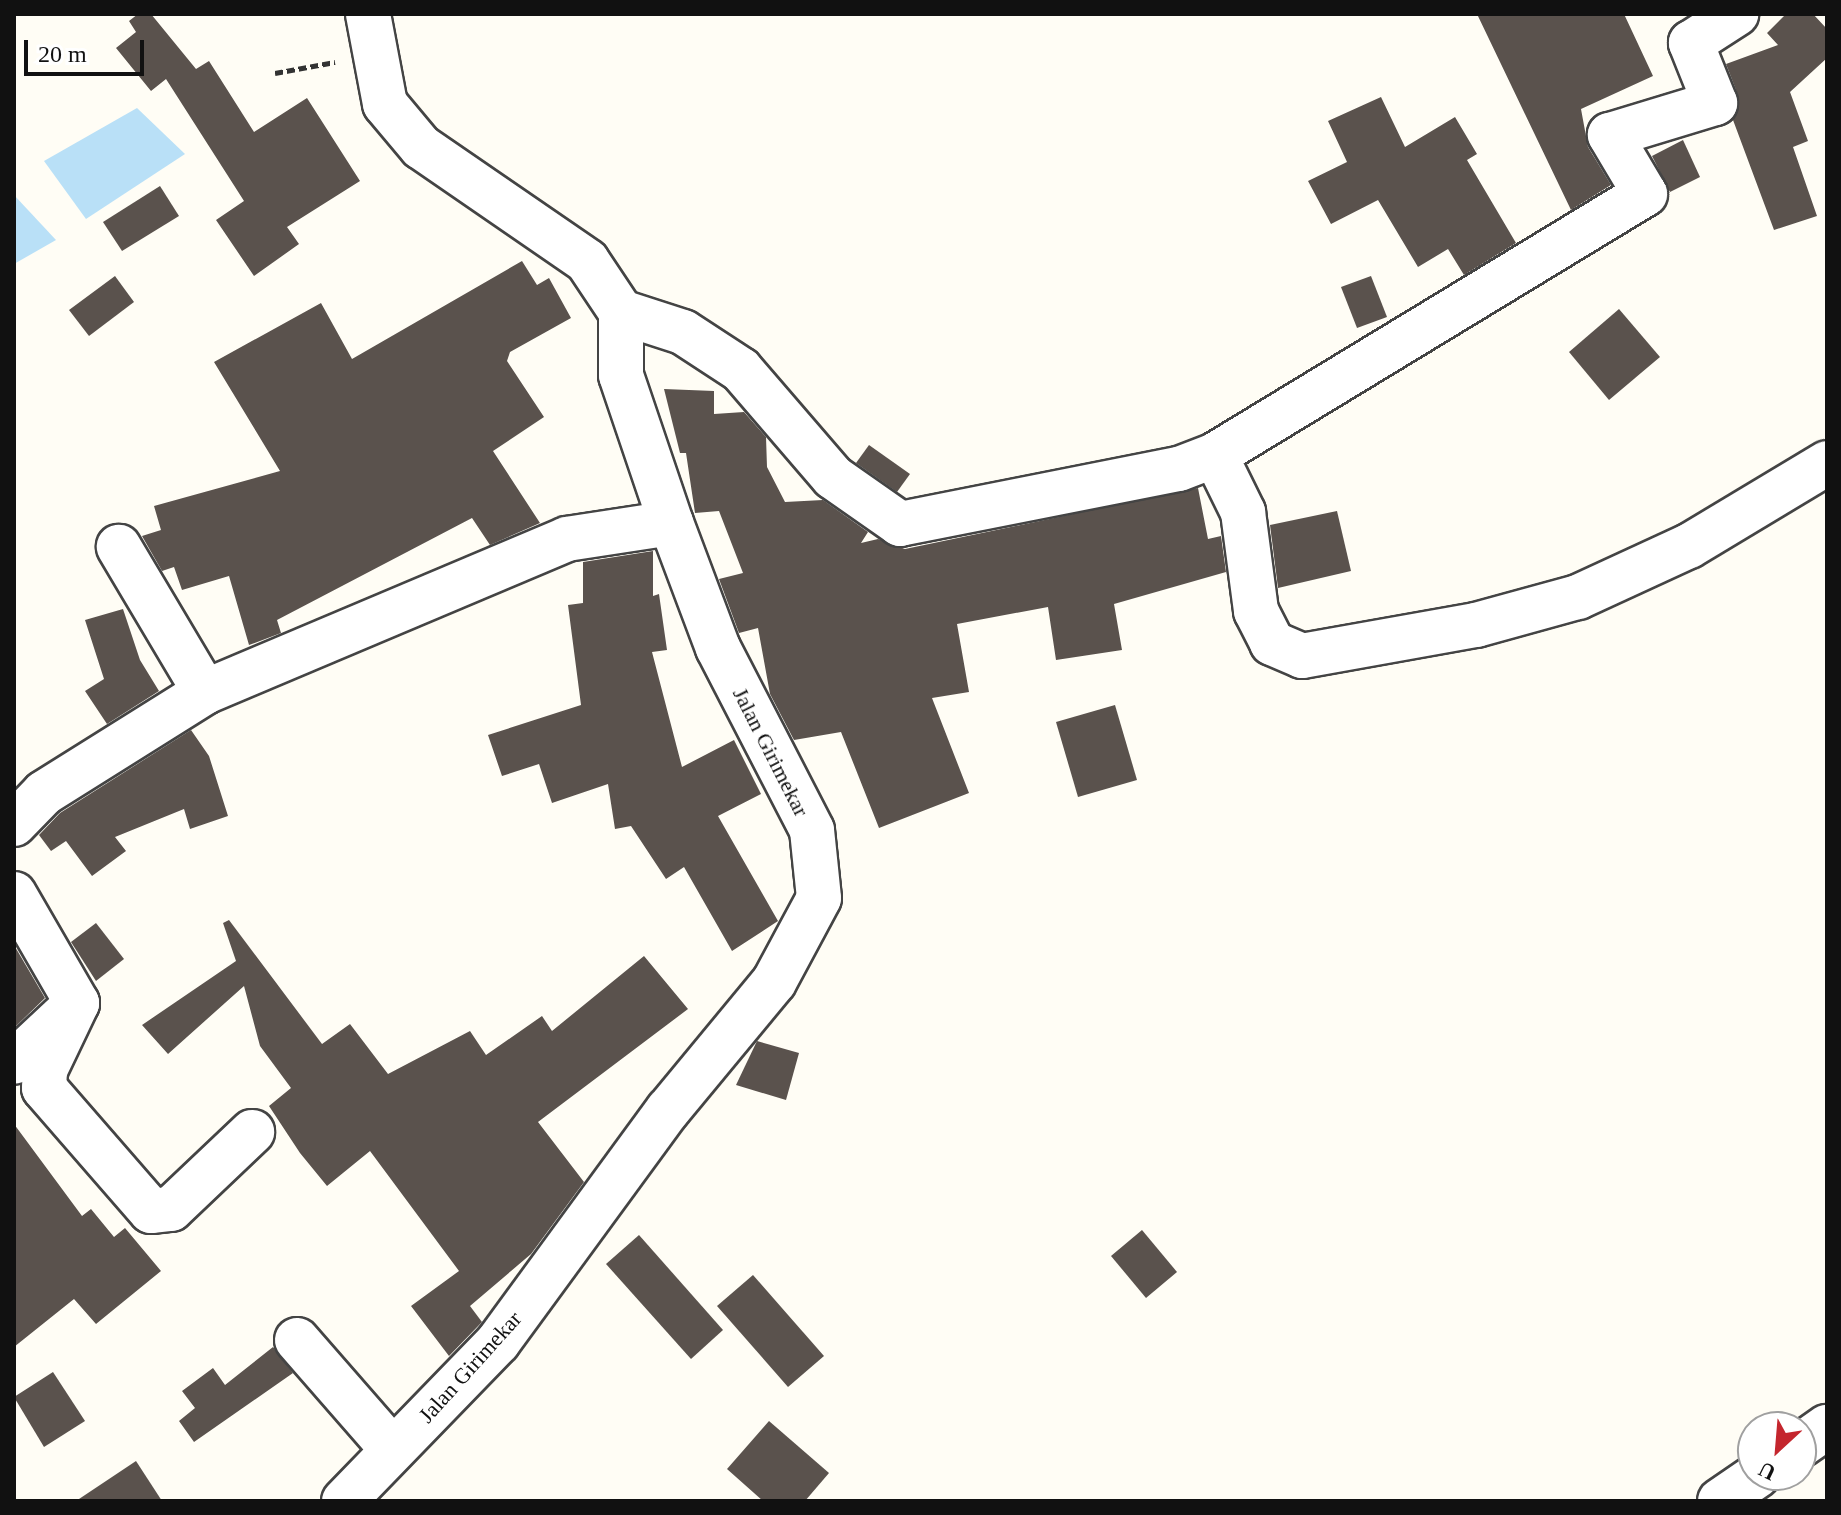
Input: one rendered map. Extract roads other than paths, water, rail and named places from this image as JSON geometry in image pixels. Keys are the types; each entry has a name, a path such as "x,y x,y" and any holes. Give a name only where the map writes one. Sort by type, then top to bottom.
{"street":[{"path":"370,34 385,104 421,147 587,261 621,312 683,332 741,370 833,477 900,524 1179,469 1215,455 1645,194 1610,135 1715,103 1691,43 1736,14"},
{"name":"Jalan Girimekar","path":"344,1501 498,1342 668,1110 774,982 819,898 812,830 718,648 671,523 621,375 621,312"},
{"path":"1215,455 1243,512 1256,611 1272,643 1302,656 1476,625 1578,597 1689,546 1827,463"},
{"path":"14,824 44,793 205,692 567,539 671,523"},
{"path":"119,547 205,692"},
{"path":"14,894 77,1003"},
{"path":"14,1062 77,1003"},
{"path":"77,1003 45,1070 44,1088 151,1211 171,1209 252,1132"},
{"path":"297,1340 392,1449"},
{"path":"1720,1501 1737,1489"}],"water":[{"path":"137,108 185,154 86,219 44,161"},
{"path":"14,195 56,240 14,264"}]}
